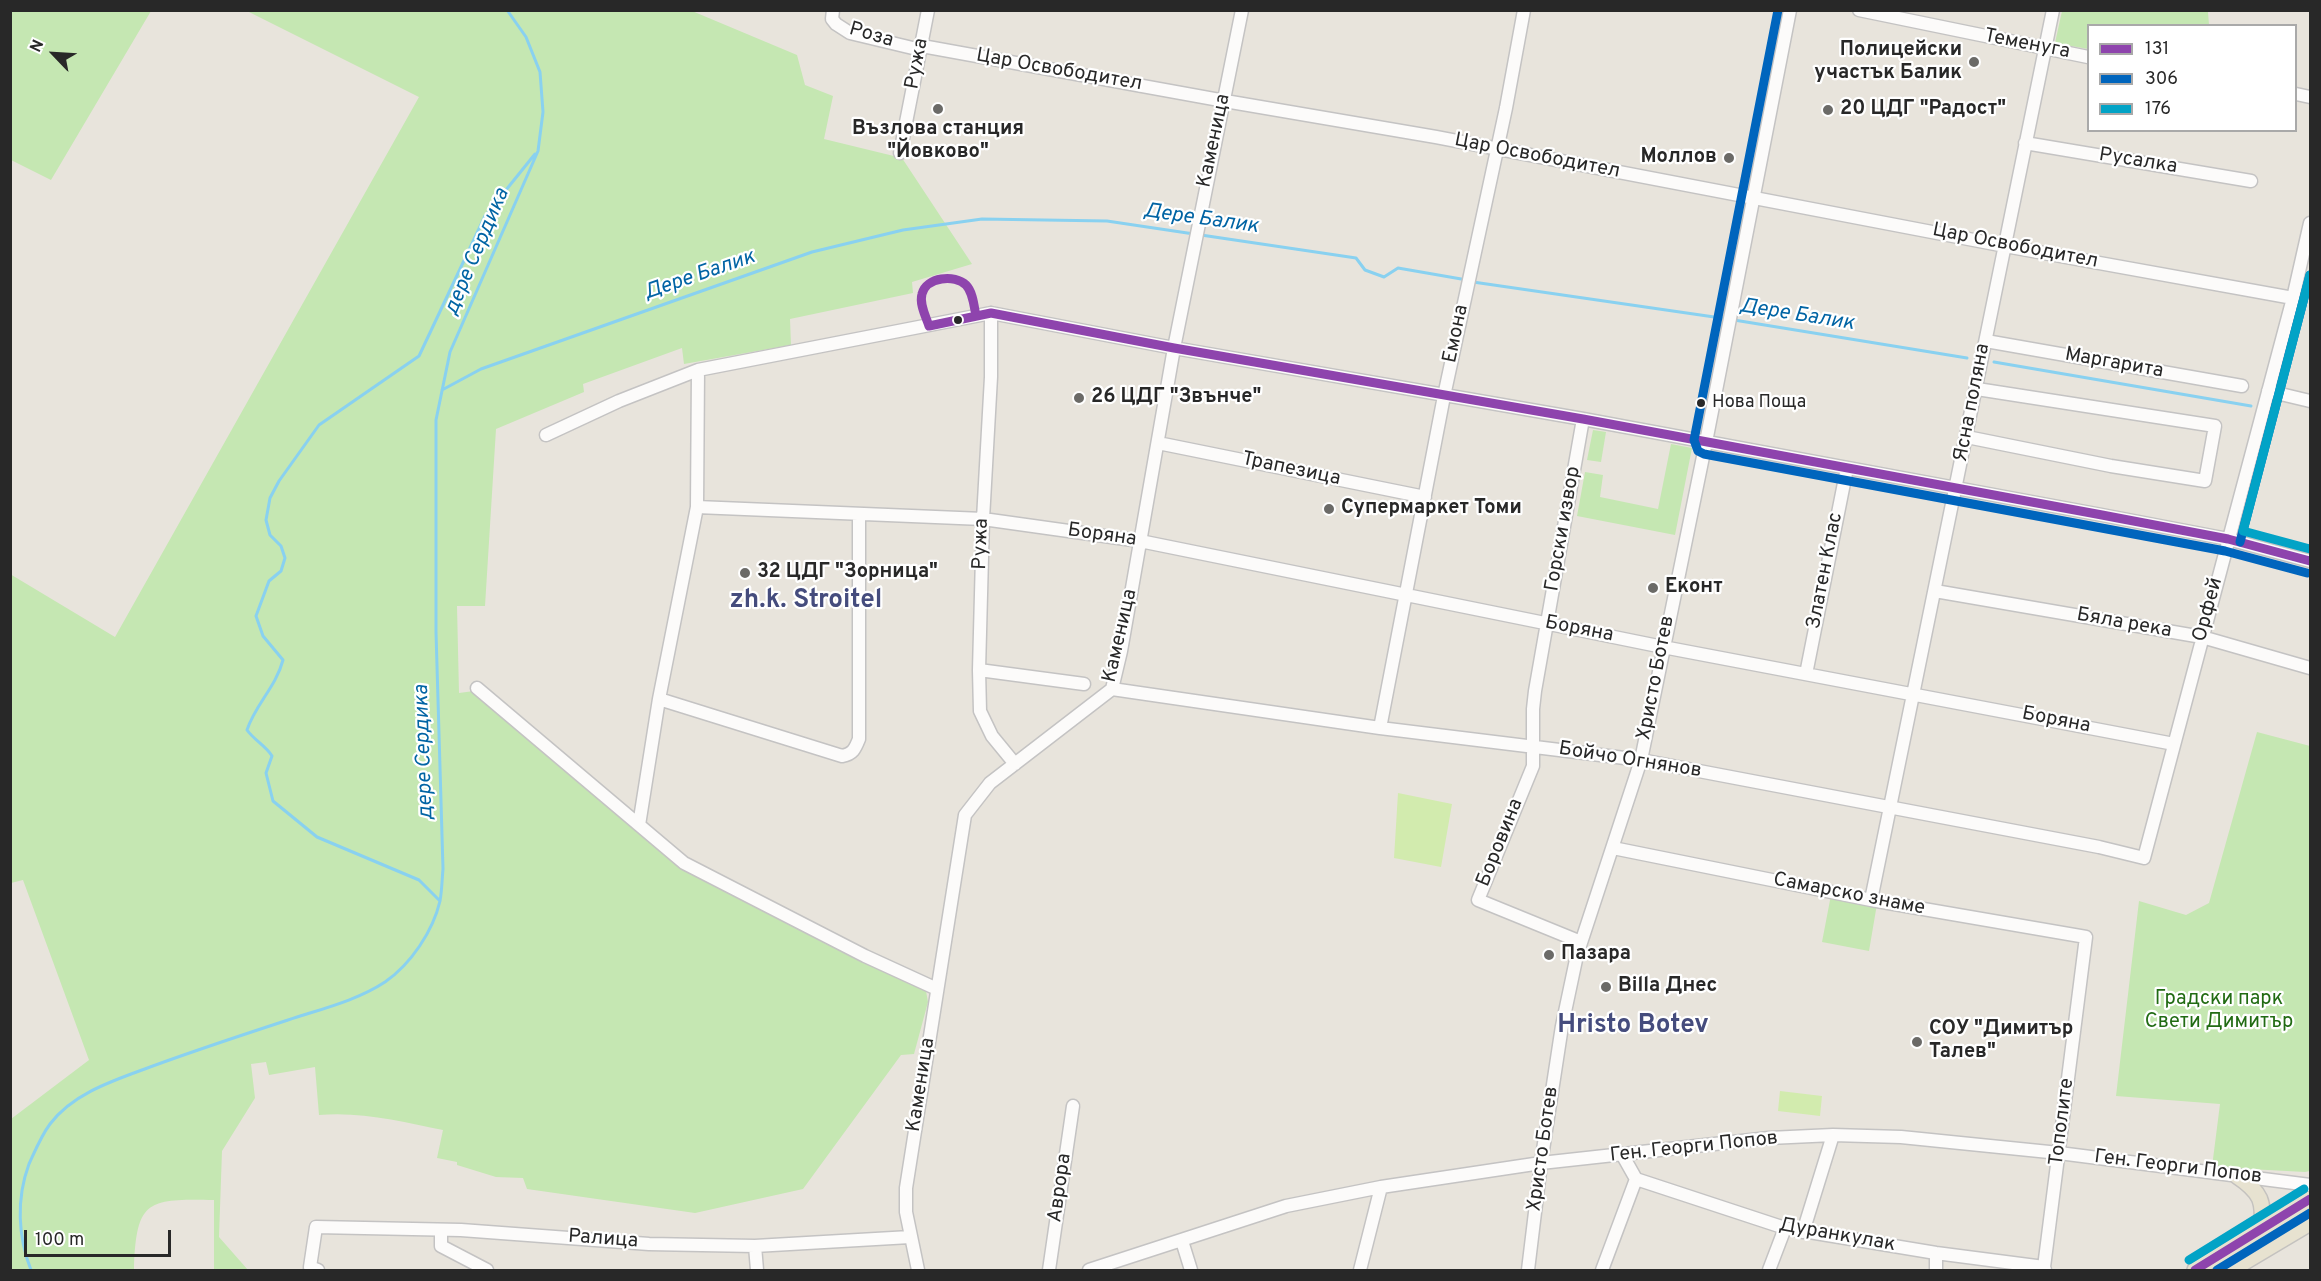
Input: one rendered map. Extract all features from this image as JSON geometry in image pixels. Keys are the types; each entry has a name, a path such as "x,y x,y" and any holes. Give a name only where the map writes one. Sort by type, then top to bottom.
{"main road":[{"path":"2237,1176 2252,1186 2260,1198 2264,1213 2261,1230"},
{"path":"2195,1270 2310,1199"},
{"path":"2231,1270 2310,1223"}],"street":[{"name":"Роза","path":"833,10 832,19 843,30 922,48"},
{"name":"Ружа","path":"900,153 928,10"},
{"name":"Каменица","path":"918,1270 906,1212 906,1188 965,815 990,783 1112,689 1121,651 1199,215 1225,101 1242,10"},
{"name":"Емона","path":"1380,728 1444,396 1497,150 1524,10"},
{"name":"Христо Ботев","path":"1528,1270 1558,1050 1581,942 1641,760 1790,10"},
{"name":"Теменуга","path":"1859,10 2087,57"},
{"name":"Ясна поляна","path":"1871,900 2053,10"},
{"name":"Цар Освободител","path":"922,48 1300,113 2293,298"},
{"name":"Русалка","path":"2025,143 2251,181"},
{"name":"Орфей","path":"2144,858 2293,298 2310,223"},
{"name":"Ружа","path":"991,313 991,377 983,519 979,670 981,711 992,736 1015,764"},
{"path":"546,435 619,401 698,370 991,313 1174,348 1583,419 2228,539 2310,561"},
{"name":"Маргарита","path":"1986,341 2242,386"},
{"path":"639,825 659,699 697,507 698,370"},
{"path":"1967,437 2111,466 2205,481 2215,426 1977,389"},
{"path":"2268,391 2310,401"},
{"name":"Горски извор","path":"1533,747 1533,709 1583,419"},
{"name":"Трапезица","path":"1158,443 1425,498"},
{"name":"Златен Клас","path":"1806,674 1847,468"},
{"name":"Боряна","path":"697,507 983,519 1140,541 1663,647 2174,744"},
{"path":"659,699 842,756 856,749 858,740 859,514"},
{"name":"Бяла река","path":"1935,591 2202,637 2310,668"},
{"path":"979,670 1084,684"},
{"path":"477,688 684,863 865,956 937,989"},
{"name":"Бойчо Огнянов","path":"1112,689 1380,728 1641,760 2099,847 2144,858"},
{"name":"Боровина","path":"1533,747 1533,766 1478,900 1581,942"},
{"name":"Самарско знаме","path":"1613,848 1871,900 2086,937"},
{"name":"Тополите","path":"2044,1269 2086,937"},
{"name":"Аврора","path":"1049,1270 1073,1106"},
{"path":"1803,1232 1833,1135"},
{"name":"Ген. Георги Попов","path":"1089,1270 1117,1266 1182,1241 1286,1206 1381,1187 1541,1163 1623,1156 1769,1138 1833,1135 1901,1137 2059,1153 2310,1185"},
{"path":"1605,1270 1636,1179 1623,1156"},
{"name":"Дуранкулак","path":"1636,1179 1803,1232 2044,1269"},
{"path":"1360,1270 1381,1187"},
{"name":"Ралица","path":"318,1270 310,1267 316,1227 441,1230 649,1244 755,1246 910,1237"},
{"path":"1769,1270 1785,1228"},
{"path":"441,1230 441,1246 487,1270"},
{"path":"1182,1241 1191,1270"},
{"path":"755,1246 757,1270"},
{"path":"1935,1253 1936,1270"}],"green space":[{"path":"10,11 151,11 51,180 11,160"},
{"path":"247,11 692,11 797,55 805,85 833,96 824,139 902,158 972,264 912,282 913,293 790,319 791,345 684,364 682,348 583,384 584,392 496,429 485,606 457,606 459,693 474,691 682,867 926,991 928,1002 914,1054 901,1055 803,1189 695,1213 527,1189 523,1178 496,1177 457,1165 457,1162 437,1158 443,1130 366,1116 319,1115 315,1067 269,1075 266,1062 251,1064 255,1098 222,1151 219,1237 248,1270 214,1270 214,1200 192,1200 160,1203 150,1208 143,1216 135,1247 134,1270 11,1270 11,1119 89,1060 23,880 11,883 10,574 115,637 419,97"},
{"path":"2062,11 2208,12 2209,24 2087,24 2087,49 2055,43"},
{"path":"1593,430 1606,432 1601,462 1587,460"},
{"path":"1671,444 1692,448 1675,535 1577,516 1585,472 1603,475 1600,497 1658,509"},
{"name":"Градски парк Свети Димитър","path":"2257,732 2310,746 2310,1171 2305,1172 2212,1167 2220,1104 2116,1096 2139,901 2186,915 2209,903"},
{"path":"1398,793 1452,804 1441,867 1394,858"},
{"path":"1831,895 1877,904 1869,951 1822,942"},
{"path":"1780,1091 1822,1096 1820,1116 1778,1111"}],"waterway":[{"name":"дере Сердика","path":"31,1270 23,1244 20,1218 25,1177 38,1144 47,1129 69,1105 117,1079 338,1004 374,989 404,966 420,946 437,912 441,897 443,869 436,632 436,420 450,352 538,151 543,112 540,72 526,37 507,10"},
{"path":"440,901 419,880 317,837 273,801 266,773 272,756 247,730 255,712 276,679 283,660 263,636 256,616 269,581 281,571 285,558 281,546 270,535 266,520 270,498 279,481 319,425 419,356 485,216 535,154"},
{"name":"Дере Балик","path":"442,390 481,369 812,252 903,230 982,219 1107,221 1194,234"},
{"name":"Дере Балик","path":"1201,235 1356,258 1365,270 1384,277 1398,268 1467,280"},
{"name":"Дере Балик","path":"1473,282 1728,319"},
{"name":"Дере Балик","path":"1734,320 1967,358"},
{"name":"Дере Балик","path":"1994,362 2251,406"}],"transit line":[{"name":"306","path":"1778,10 1694,440 1698,451 1704,454 2225,551 2307,573"},
{"name":"306","path":"2240,542 2310,275"},
{"name":"176","path":"2310,275 2243,531 2310,549"},
{"name":"131","path":"976,316 970,291 966,285 955,279 935,281 929,284 922,294 921,302 929,326 991,313 2102,515 2228,539 2310,561"},
{"name":"176","path":"2189,1260 2304,1189"},
{"name":"131","path":"2195,1270 2310,1199"},
{"name":"306","path":"2217,1270 2310,1213"}],"place":[{"name":"Полицейски участък Балик","path":"1974,62"},
{"name":"Възлова станция \"Йовково\"","path":"938,109"},
{"name":"20 ЦДГ \"Радост\"","path":"1828,110"},
{"name":"Моллов","path":"1729,158"},
{"name":"26 ЦДГ \"Звънче\"","path":"1079,398"},
{"name":"Нова Поща","path":"1701,403"},
{"name":"Супермаркет Томи","path":"1329,509"},
{"name":"32 ЦДГ \"Зорница\"","path":"745,573"},
{"name":"Еконт","path":"1653,588"},
{"name":"Пазара","path":"1549,955"},
{"name":"Billa Днес","path":"1606,987"},
{"name":"СОУ \"Димитър Талев\"","path":"1917,1042"}],"district":[{"name":"zh.k. Stroitel","path":"806,602"},
{"name":"Hristo Botev","path":"1633,1027"}]}
